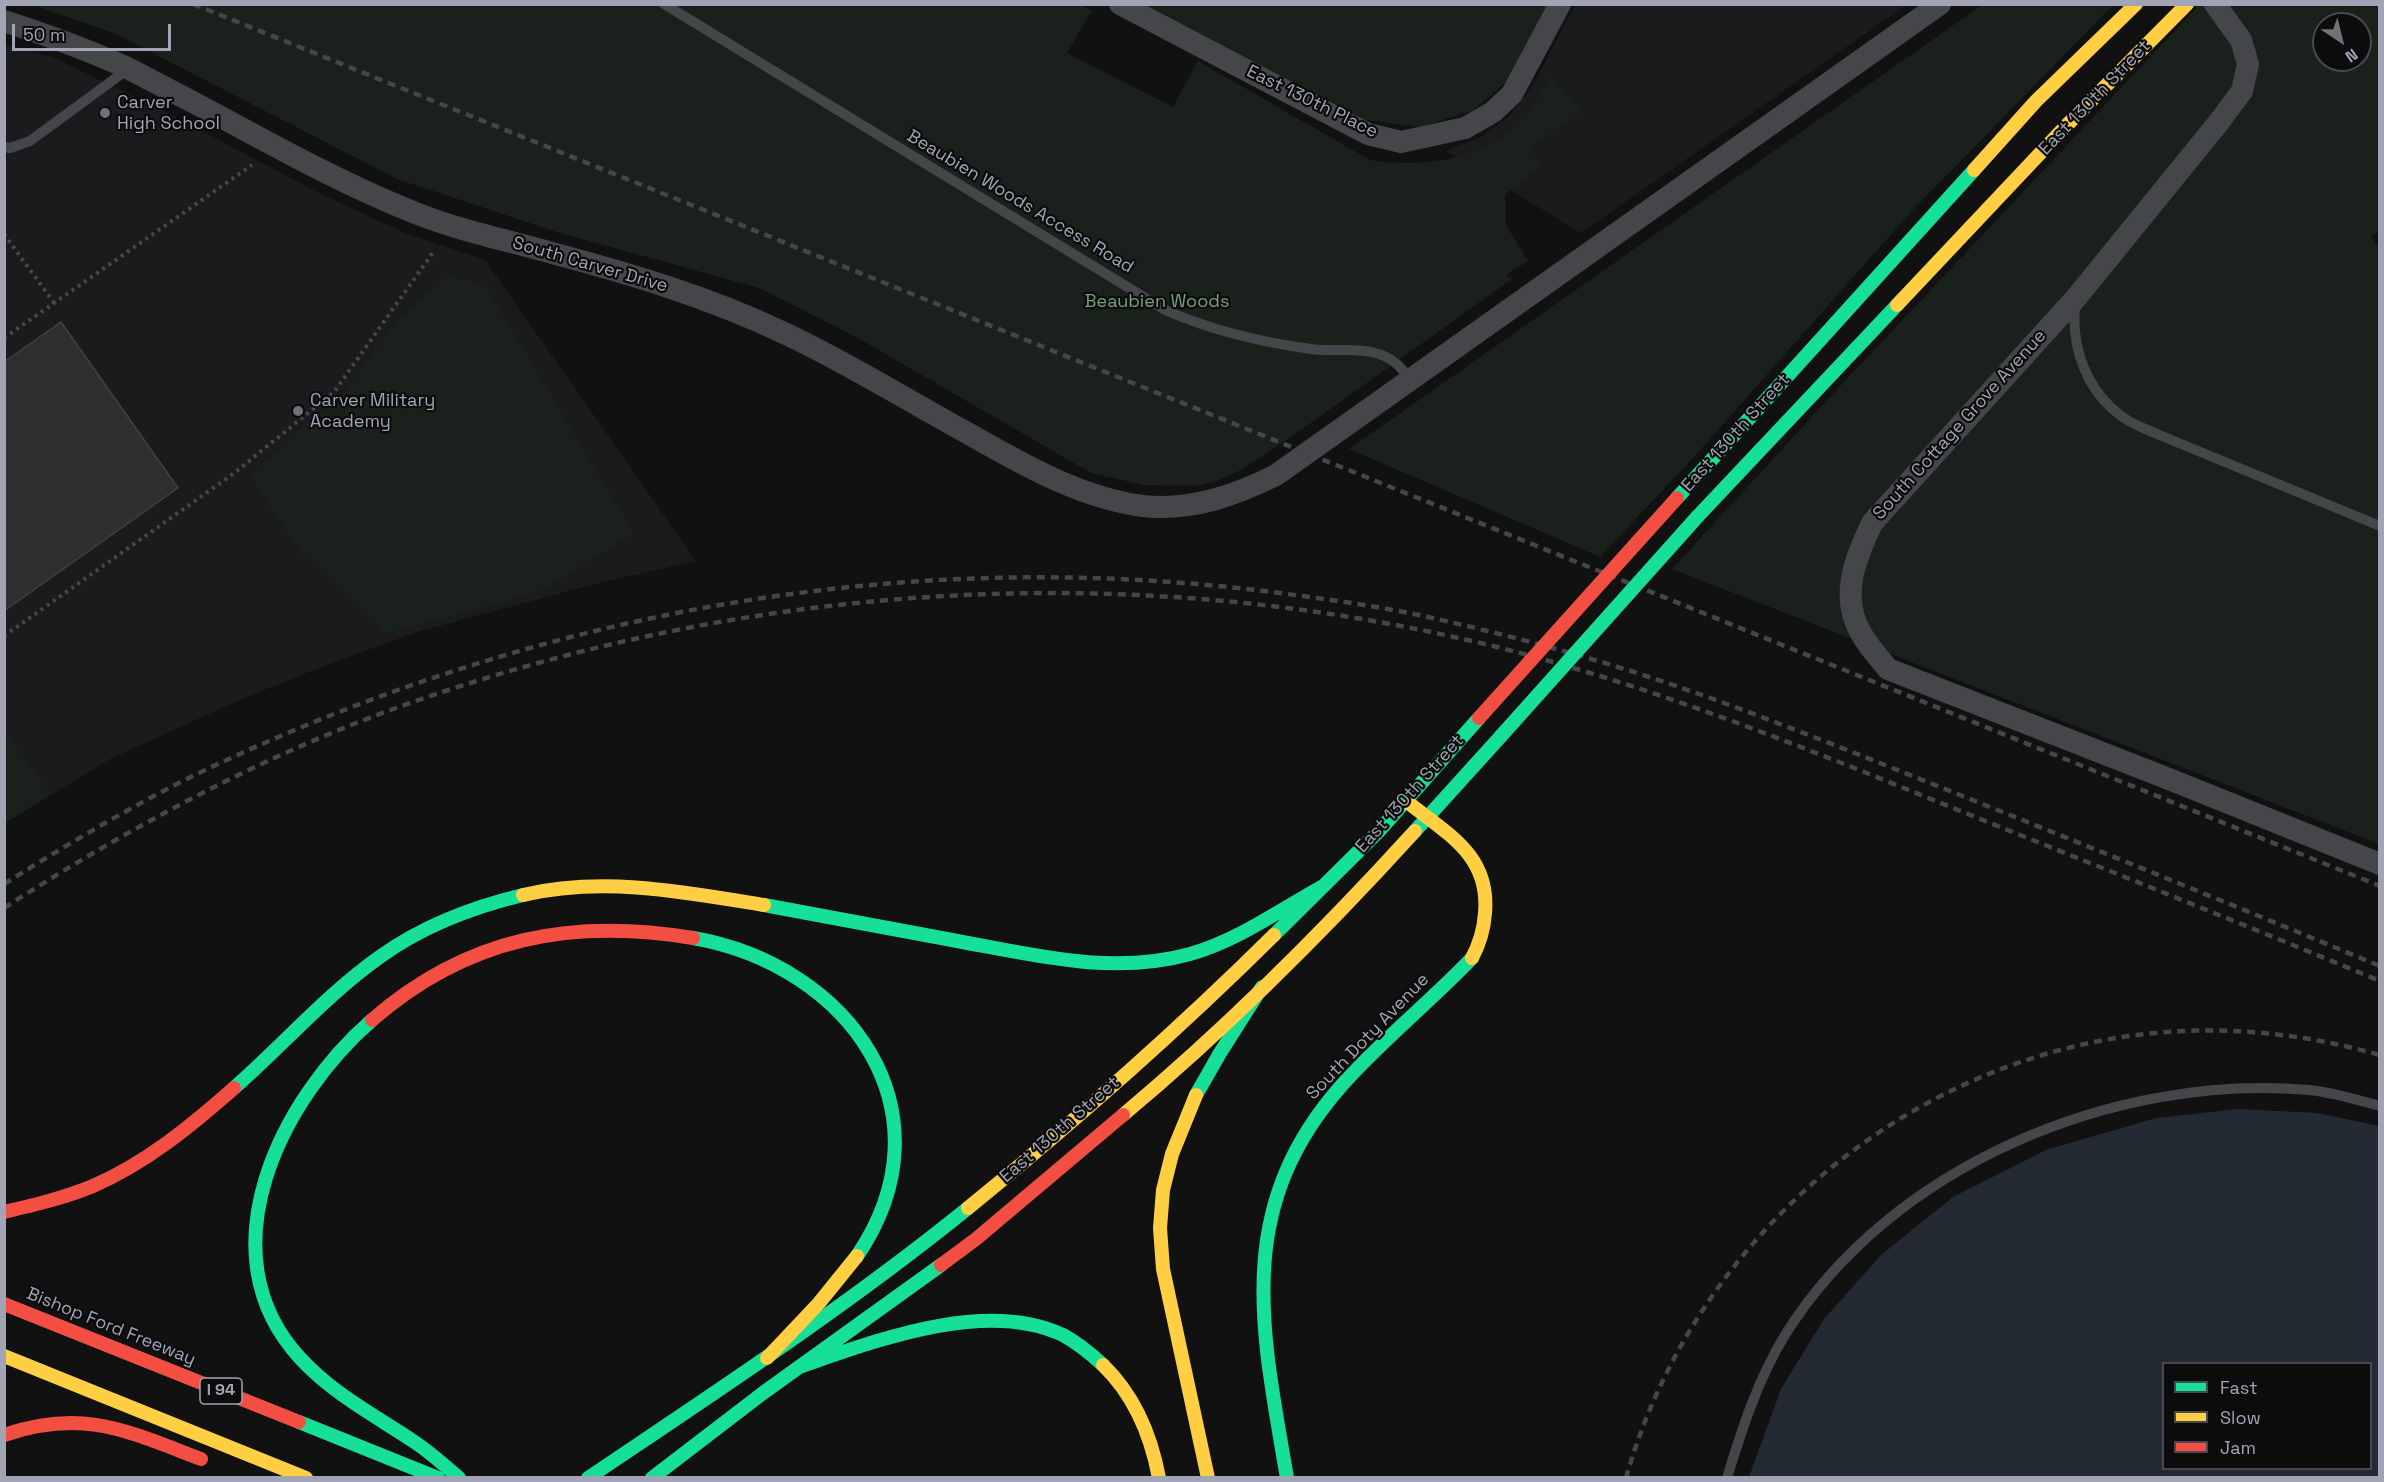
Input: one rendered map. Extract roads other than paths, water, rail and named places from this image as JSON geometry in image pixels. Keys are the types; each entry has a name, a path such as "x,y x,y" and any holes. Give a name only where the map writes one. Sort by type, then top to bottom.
{"main road":[{"name":"East 130th Street","path":"588,1477 767,1358 898,1265 1044,1146 1213,993 1378,832 2036,101 2136,4"},
{"name":"East 130th Street","path":"652,1478 763,1393 976,1239 1212,1036 1362,889 1698,516 2064,128 2187,4"},
{"name":"South Doty Avenue","path":"1287,1478 1262,1314 1263,1248 1271,1210 1299,1141 1317,1116 1339,1088 1473,956 1486,916 1483,879 1467,850 1405,800"},
{"path":"4,1212 45,1204 79,1193 140,1162 172,1142 199,1120 352,977 385,953 423,931 456,916 529,894 591,886 627,886 667,890 830,917 1056,959 1097,964 1173,959 1204,951 1323,886"},
{"path":"459,1478 417,1443 370,1415 319,1376 293,1350 277,1325 266,1300 258,1275 254,1242 256,1211 264,1176 281,1138 303,1099 324,1069 383,1009 451,965 492,948 536,936 575,931 620,929 661,932 696,938 764,961 792,975 842,1012 858,1031 885,1080 893,1108 896,1135 894,1171 888,1196 879,1221 844,1272 767,1358"},
{"path":"1208,1478 1163,1269 1160,1248 1161,1193 1166,1168 1192,1104 1210,1068 1262,987"},
{"name":"Bishop Ford Freeway","path":"4,1304 438,1478"},
{"path":"799,1367 832,1355 934,1326 986,1320 1028,1323 1052,1331 1093,1355 1125,1389 1139,1410 1149,1433 1159,1478"},
{"path":"4,1356 306,1478"},
{"path":"4,1435 45,1422 74,1421 109,1425 208,1461 289,1471"}],"street":[{"name":"East 130th Place","path":"1120,4 1368,134 1401,142 1465,128 1493,112 1512,94 1560,4"},
{"path":"1410,379 1940,4"},
{"name":"South Cottage Grove Avenue","path":"2215,4 2241,40 2248,64 2242,91 2076,298 1872,523 1859,550 1849,593 1851,611 1862,635 1888,669 2174,780 2379,864"},
{"name":"South Carver Drive","path":"4,21 46,35 128,69 361,190 418,214 609,268 727,308 831,357 1048,477 1095,495 1142,506 1174,507 1210,502 1244,490 1276,475 1410,379"}],"lane":[{"name":"Beaubien Woods Access Road","path":"664,4 1165,309 1201,326 1256,340 1313,350 1374,352 1394,360 1410,379"},
{"path":"4,147 10,148 30,141 128,69"},
{"path":"2076,298 2074,321 2077,347 2088,379 2101,398 2125,419 2379,526"},
{"path":"1727,1478 1749,1408 1785,1335 1830,1275 1870,1235 1913,1199 1947,1179 2001,1149 2055,1125 2151,1098 2198,1092 2267,1088 2311,1090 2379,1106"}],"railway":[{"path":"193,4 2380,886"},
{"path":"4,884 101,825 201,772 327,717 456,670 587,633 720,605 854,587 990,578 1127,579 1264,591 1380,608 1508,636 1622,668 1820,740 2118,858 2380,966"},
{"path":"4,908 98,850 244,772 396,708 530,665 666,632 804,609 942,596 1082,593 1221,601 1359,619 1497,647 1612,680 1726,719 1837,761 2380,981"},
{"path":"1626,1478 1659,1388 1706,1305 1765,1230 1834,1165 1912,1112 1997,1070 2089,1043 2184,1031 2209,1030 2283,1035 2332,1043 2380,1055"}],"place":[{"name":"Carver High School","path":"105,113"},
{"name":"Carver Military Academy","path":"298,411"}],"park label":[{"name":"Beaubien Woods","path":"1157,302"}]}
